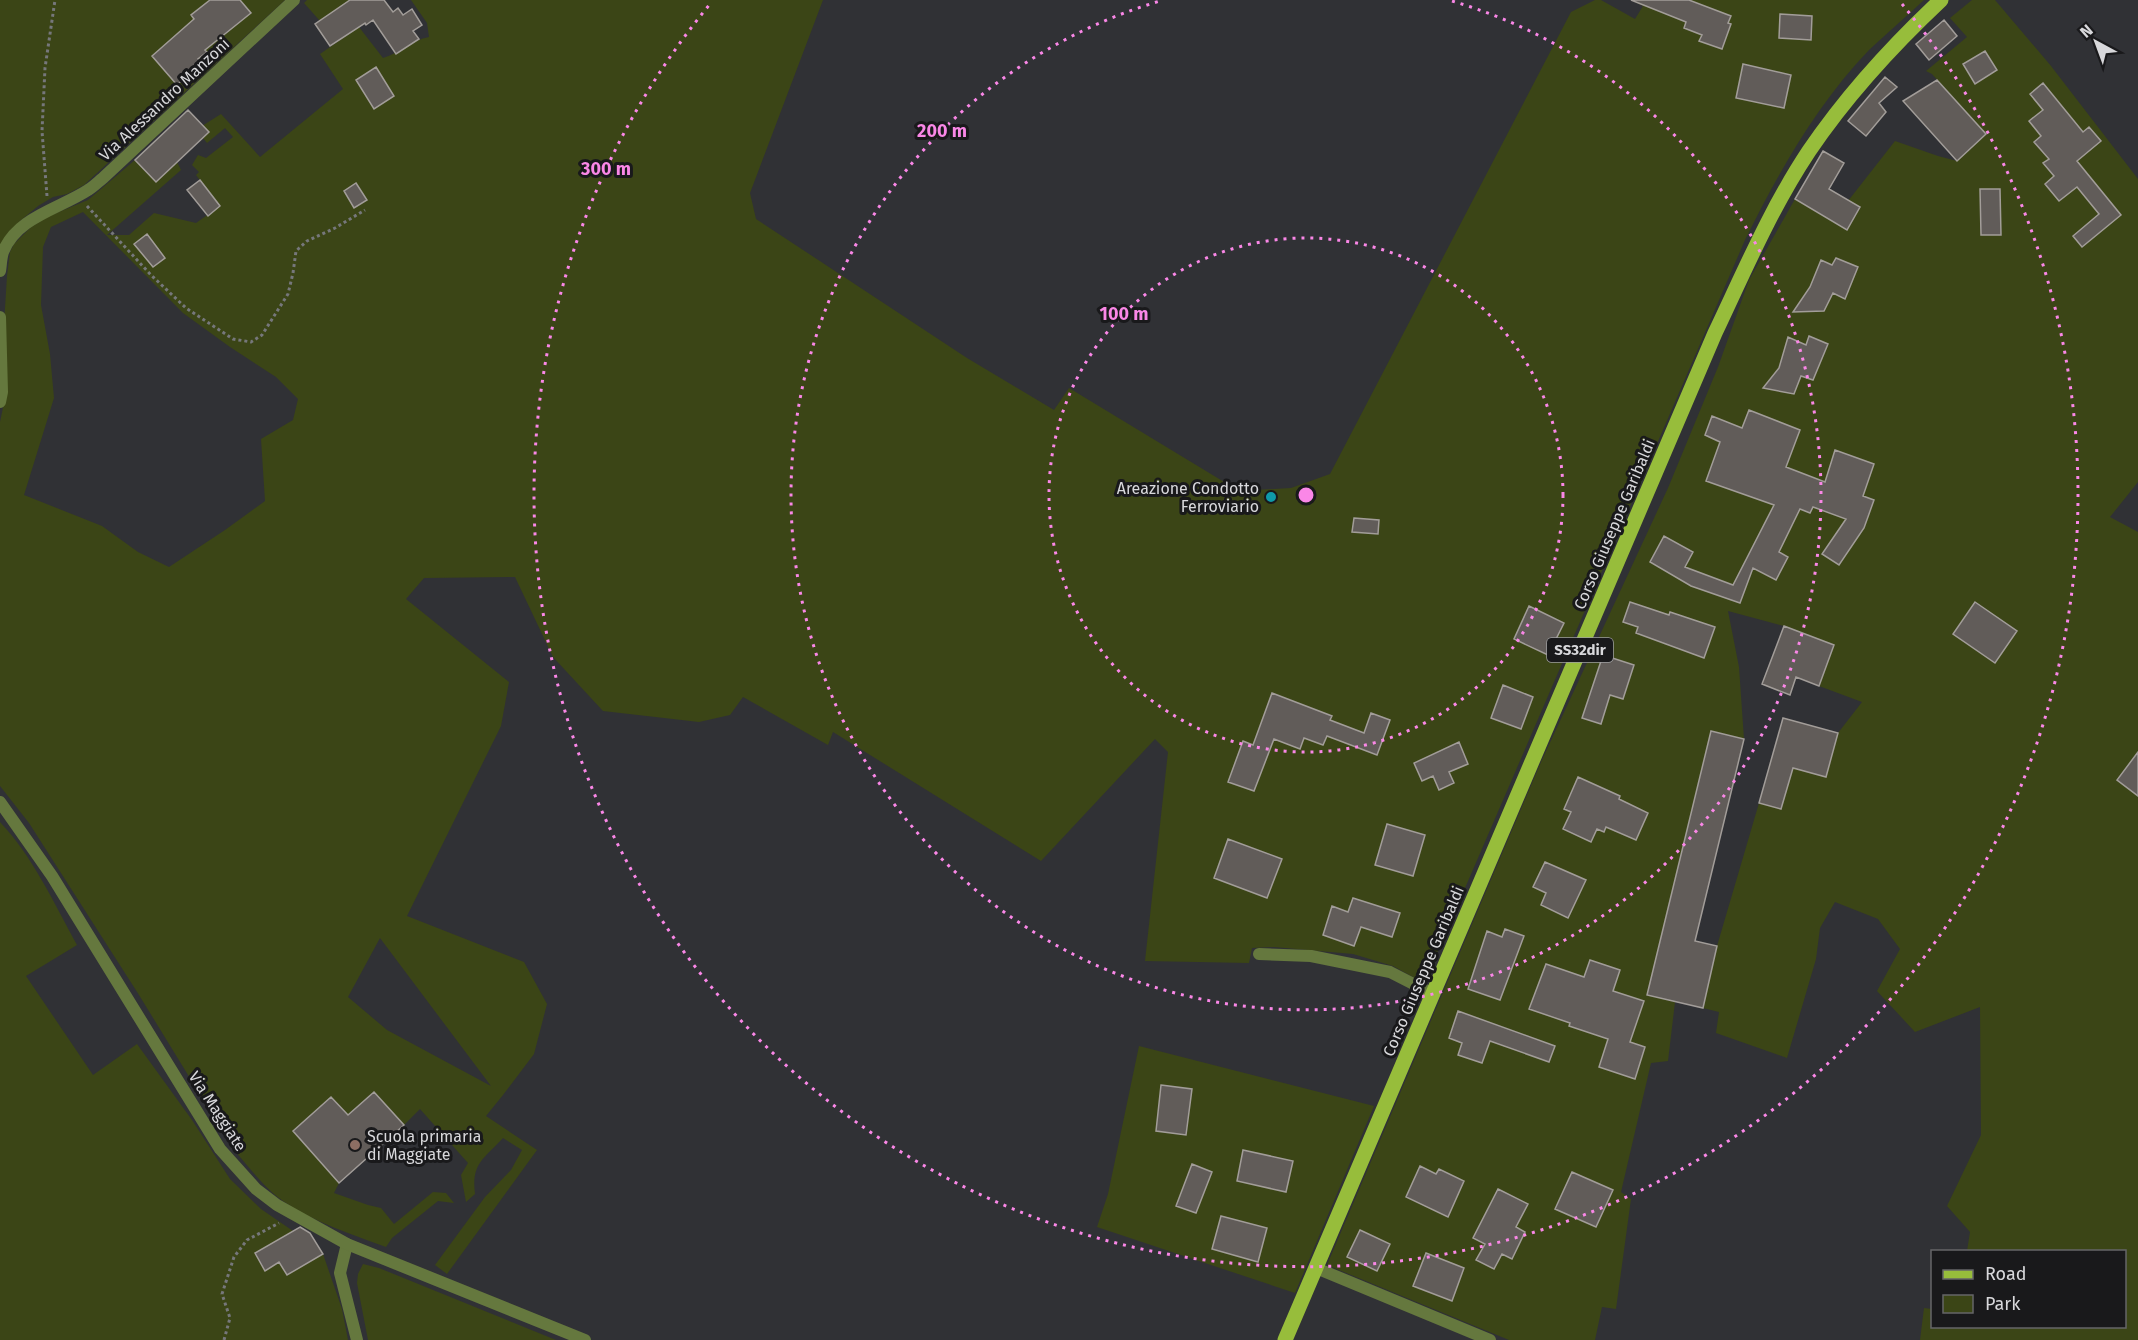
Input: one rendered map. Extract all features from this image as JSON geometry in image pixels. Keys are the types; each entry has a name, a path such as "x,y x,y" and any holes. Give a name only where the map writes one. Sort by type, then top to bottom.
{"main road":[{"name":"Corso Giuseppe Garibaldi","path":"1285,1340 1715,333 1779,202 1809,151 1869,73 1941,0"}],"street":[{"name":"Via Alessandro Manzoni","path":"0,271 3,254 10,240 27,224 48,210 88,190 103,178 294,0"},
{"path":"0,317 2,392 0,402"},
{"name":"Via Maggiate","path":"0,802 52,876 220,1149 256,1189 277,1205 347,1244 585,1340"},
{"path":"1259,954 1311,956 1390,972 1433,994"},
{"path":"347,1244 340,1273 357,1340"},
{"path":"1316,1268 1490,1340"}],"path":[{"path":"48,210 42,131 45,68 55,0"},
{"path":"77,195 151,275 186,308 233,339 251,342 262,335 288,294 294,273 296,251 307,241 365,210"},
{"path":"224,1340 230,1318 222,1294 234,1257 247,1240 296,1216"}],"green space":[{"path":"0,0 285,0 84,185 67,194 53,197 38,206 20,221 0,246"},
{"path":"307,0 349,0 352,4 320,21 304,3"},
{"path":"411,0 823,0 750,193 756,219 967,358 1054,410 1069,388 1239,491 1291,488 1330,474 1571,12 1595,0 1601,0 1635,19 1643,6 1631,0 1924,0 1869,50 1832,93 1785,165 1745,240 1424,983 1393,966 1353,954 1274,947 1252,948 1249,963 1145,961 1168,752 1155,739 1041,861 833,732 828,745 743,697 730,715 699,722 603,711 553,657 515,577 424,578 406,599 509,682 501,726 407,916 524,962 547,1004 534,1054 486,1116 537,1150 447,1274 435,1265 485,1197 511,1170 522,1150 503,1138 480,1162 475,1175 475,1194 466,1202 461,1175 468,1163 420,1109 404,1125 374,1092 348,1115 331,1097 293,1131 339,1183 334,1193 381,1208 394,1224 433,1192 446,1193 454,1203 438,1201 392,1238 386,1247 320,1221 283,1201 263,1184 234,1150 139,995 29,823 0,786 0,422 6,393 4,324 7,276 10,252 14,244 31,227 49,216 88,200 135,160 156,182 177,162 181,170 107,235 129,235 154,213 196,223 220,206 196,175 199,172 192,165 198,155 206,158 233,137 225,128 207,143 203,138 202,126 221,114 260,157 343,89 320,54 359,27 383,58 429,37 427,23","holes":["83,212 183,313 276,377 298,399 293,420 261,439 265,501 169,567 138,552 102,526 24,495 54,398 50,354 41,305 43,247 51,227","380,938 491,1086 387,1030 348,997"]},
{"path":"1972,0 1995,0 2051,66 2138,179 2138,482 2110,517 2138,532 2138,1340 1920,1340 1924,1308 1931,1309 1931,1328 2126,1328 2126,1250 1967,1250 1970,1232 1947,1206 1981,1135 1980,1007 1915,1032 1877,991 1900,949 1878,919 1835,902 1820,928 1816,959 1787,1058 1716,1033 1719,1012 1703,1008 1717,946 1759,803 1781,808 1793,768 1826,777 1838,733 1862,702 1819,686 1834,645 1784,626 1728,611 1739,667 1744,739 1711,732 1647,995 1675,1002 1668,1061 1651,1063 1621,1192 1631,1199 1616,1309 1602,1307 1595,1340 1509,1340 1327,1265 1541,762 1668,488 1718,367 1749,280 1795,199 1847,230 1860,208 1848,201 1895,141 1957,161 1986,134 1932,74 1926,71 1967,37 1950,18"},
{"path":"0,822 33,865 77,945 26,976 93,1075 137,1044 192,1120 230,1179 261,1209 293,1231 265,1270 279,1262 287,1275 323,1254 342,1309 348,1340 0,1340"},
{"path":"1139,1046 1374,1106 1295,1293 1097,1227 1108,1194"},
{"path":"363,1264 379,1268 556,1340 368,1340 357,1283"}],"building":[{"path":"210,0 240,0 251,13 205,50 207,52 198,59 201,63 177,85 152,56 194,19 191,15"},
{"path":"350,0 384,0 393,12 398,8 403,15 412,9 422,25 413,31 419,39 396,54 373,20 330,46 315,24"},
{"path":"1631,0 1689,0 1731,16 1728,23 1731,24 1722,49 1699,41 1702,35 1684,28 1686,22"},
{"path":"1780,14 1812,16 1811,40 1779,38"},
{"path":"1944,20 1957,36 1929,60 1916,44"},
{"path":"1985,51 1997,70 1975,84 1963,64"},
{"path":"1743,64 1791,75 1784,108 1736,98"},
{"path":"376,67 394,96 374,109 356,80"},
{"path":"1885,77 1897,87 1879,103 1886,112 1866,136 1848,121"},
{"path":"1937,80 1986,134 1957,161 1903,101"},
{"path":"2043,83 2083,132 2089,127 2101,141 2077,161 2121,215 2082,247 2073,236 2099,214 2077,187 2059,201 2045,184 2054,176 2043,163 2049,159 2034,142 2041,136 2029,121 2043,110 2030,94"},
{"path":"188,110 209,132 156,182 135,160"},
{"path":"1823,151 1844,163 1829,189 1860,207 1847,230 1795,199"},
{"path":"200,180 220,206 208,216 187,190"},
{"path":"356,183 367,200 354,208 344,191"},
{"path":"1980,189 2000,189 2001,235 1981,235"},
{"path":"147,234 165,258 153,267 134,244"},
{"path":"1836,258 1858,267 1845,299 1833,293 1824,311 1793,312 1810,287 1821,260 1832,265"},
{"path":"1809,336 1828,344 1813,380 1801,376 1794,394 1763,388 1779,368 1788,337 1806,345"},
{"path":"1749,410 1800,430 1786,467 1825,482 1835,450 1874,464 1863,496 1874,500 1864,528 1839,565 1822,554 1846,519 1813,507 1810,513 1800,509 1779,552 1788,557 1776,580 1753,568 1740,603 1691,586 1650,562 1664,536 1693,552 1685,567 1733,585 1774,505 1706,481 1720,442 1705,435 1712,416 1742,428"},
{"path":"1354,518 1379,520 1378,534 1352,532"},
{"path":"1630,602 1715,627 1704,658 1636,633 1638,627 1623,622"},
{"path":"1975,602 2017,631 1995,663 1953,634"},
{"path":"1529,606 1564,623 1548,655 1514,639"},
{"path":"1784,626 1834,645 1819,686 1796,677 1790,695 1762,684"},
{"path":"1603,655 1634,665 1623,699 1610,695 1601,724 1582,718"},
{"path":"1503,685 1533,697 1521,729 1491,718"},
{"path":"1272,693 1332,716 1330,720 1364,733 1371,713 1390,720 1377,755 1327,736 1323,745 1304,738 1300,749 1274,739 1254,791 1228,782 1243,741 1253,745"},
{"path":"1783,718 1838,733 1826,777 1793,768 1781,809 1759,803"},
{"path":"1711,731 1744,739 1695,941 1717,946 1703,1008 1647,995"},
{"path":"1459,742 1468,764 1449,772 1454,783 1439,790 1433,776 1422,781 1414,763"},
{"path":"2138,752 2138,796 2117,780"},
{"path":"1578,777 1620,796 1619,799 1648,813 1636,840 1606,827 1604,832 1597,829 1591,842 1563,829 1571,812 1564,809"},
{"path":"1387,824 1425,835 1413,876 1375,865"},
{"path":"1228,839 1282,859 1267,898 1214,878"},
{"path":"1545,862 1586,880 1568,918 1541,905 1546,893 1533,887"},
{"path":"1353,898 1400,913 1392,937 1361,927 1354,946 1323,935 1332,906 1348,912"},
{"path":"1505,929 1524,936 1500,1000 1468,989 1487,931 1502,937"},
{"path":"1590,960 1620,970 1613,991 1644,1001 1630,1042 1645,1047 1635,1079 1599,1067 1608,1039 1529,1009 1546,964 1584,977"},
{"path":"1458,1011 1555,1046 1549,1062 1490,1041 1482,1063 1458,1055 1462,1043 1449,1038"},
{"path":"1161,1085 1192,1089 1186,1135 1156,1131"},
{"path":"374,1092 404,1125 339,1183 293,1131 331,1097 348,1115"},
{"path":"1243,1150 1293,1161 1286,1192 1237,1181"},
{"path":"1192,1164 1212,1172 1196,1213 1176,1206"},
{"path":"1420,1166 1436,1174 1439,1169 1464,1181 1448,1217 1406,1197"},
{"path":"1572,1172 1613,1190 1596,1227 1555,1209"},
{"path":"1498,1189 1528,1204 1516,1227 1525,1232 1512,1259 1502,1254 1494,1269 1476,1260 1485,1244 1473,1238"},
{"path":"1221,1216 1267,1228 1258,1262 1212,1249"},
{"path":"300,1227 310,1233 323,1254 287,1275 279,1262 265,1271 255,1253"},
{"path":"1360,1230 1390,1244 1377,1271 1347,1257"},
{"path":"1426,1253 1464,1268 1452,1301 1413,1286"}],"place":[{"name":"Areazione Condotto Ferroviario","path":"1271,497"},
{"name":"Scuola primaria di Maggiate","path":"355,1145"}]}
